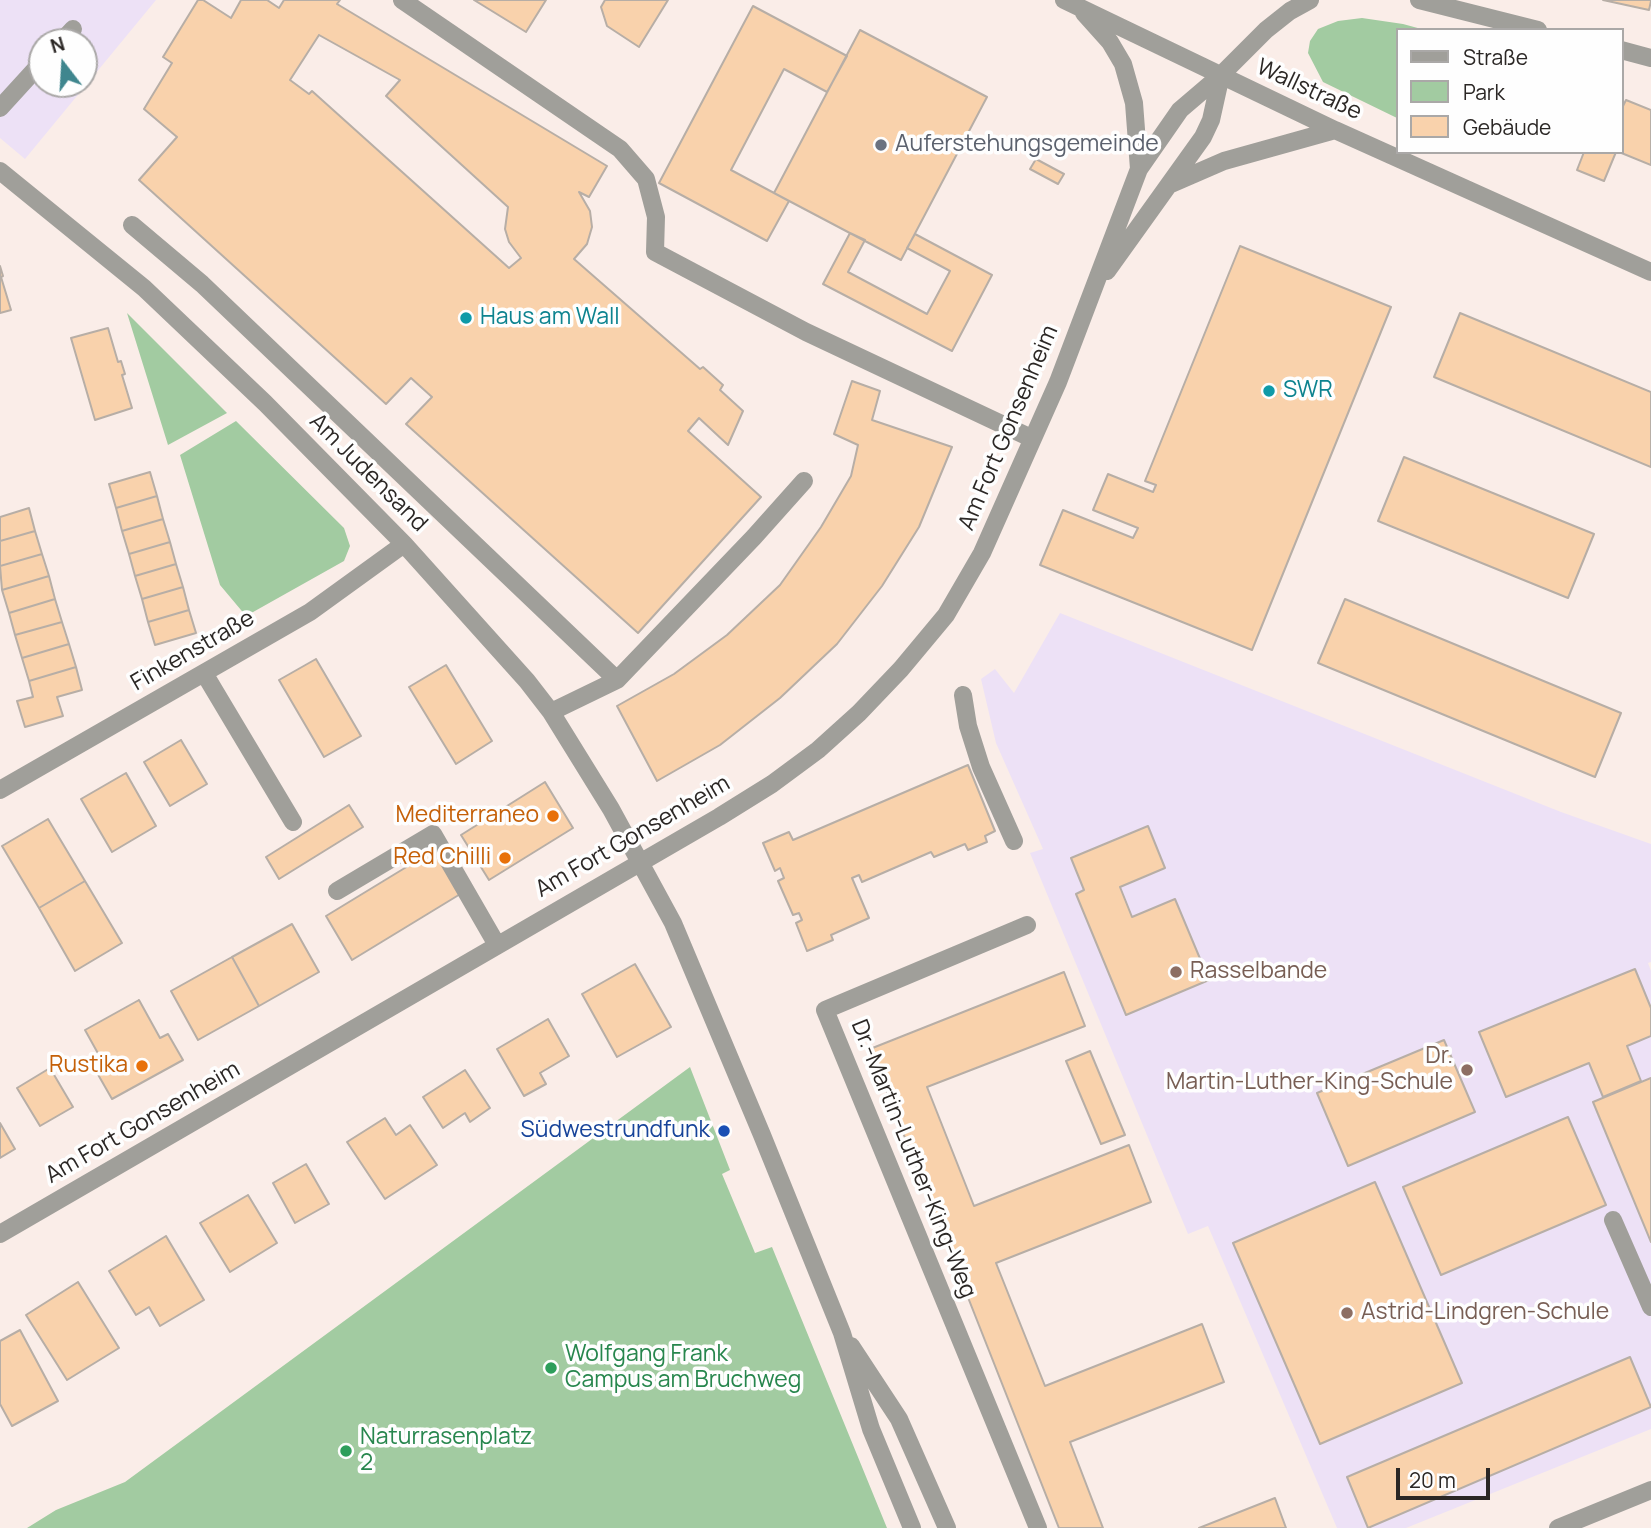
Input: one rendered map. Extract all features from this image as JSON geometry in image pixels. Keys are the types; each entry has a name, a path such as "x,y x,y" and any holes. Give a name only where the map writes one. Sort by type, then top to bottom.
{"street":[{"path":"402,0 620,149 646,179 656,217 655,252 806,332 1031,438"},
{"path":"1221,75 1266,30 1290,11 1310,0"},
{"path":"1419,0 1530,28"},
{"path":"1072,4 1110,42 1123,64 1134,103 1139,169"},
{"name":"Wallstraße","path":"1072,4 1335,130 1651,272"},
{"path":"1623,51 1651,58"},
{"name":"Am Fort Gonsenheim","path":"1092,291 1203,137 1211,120 1221,75"},
{"name":"Am Fort Gonsenheim","path":"0,1234 772,784 809,757 859,713 901,669 946,615 982,553 1058,382 1139,169 1180,110 1221,75"},
{"path":"0,108 28,77"},
{"path":"1171,184 1224,161 1335,130"},
{"name":"Am Judensand","path":"0,171 144,288 265,403 404,544 527,681 551,712 641,862"},
{"path":"132,225 202,284 617,680"},
{"path":"551,712 617,680 804,481"},
{"name":"Finkenstraße","path":"0,790 310,612 404,544"},
{"path":"204,673 293,822"},
{"path":"963,695 968,726 981,767 1014,841"},
{"path":"337,891 433,834 497,945"},
{"path":"641,862 673,923 762,1135 842,1333 871,1429 912,1528"},
{"name":"Dr.-Martin-Luther-King-Weg","path":"1027,926 825,1010 1038,1528"},
{"path":"1613,1220 1651,1307"},
{"path":"842,1333 899,1419 947,1528"},
{"path":"1569,1526 1651,1490"}],"shaded area":[{"path":"0,0 156,0 98,70 98,28 28,28 28,98 75,98 25,159 0,138"},
{"name":"Dr. Martin-Luther-King-Schule","path":"1060,613 1561,812 1651,844 1651,962 1648,963 1651,971 1651,1429 1406,1528 1337,1528 1208,1226 1188,1234 1030,853 1043,849 996,743 981,679 995,669 1014,693"}],"green space":[{"path":"1362,18 1418,28 1396,28 1396,118 1323,82 1308,53 1310,41 1318,29 1338,21"},
{"path":"127,313 227,413 168,445"},
{"path":"236,421 344,528 350,546 344,561 246,616 220,585 180,455"},
{"name":"Wolfgang Frank Campus am Bruchweg","path":"690,1067 730,1170 722,1174 755,1253 772,1247 887,1528 27,1528 56,1510 125,1482"}],"building":[{"name":"Haus am Wall","path":"198,0 203,0 231,18 241,0 267,0 279,8 284,0 340,0 337,4 607,166 589,197 579,192 590,211 592,227 587,244 574,259 700,369 703,367 723,385 720,390 743,411 728,445 699,418 688,431 761,497 638,633 406,424 432,397 411,378 386,404 139,180 177,137 144,109 172,63 163,57","holes":["319,35 400,80 386,96 508,207 505,229 509,242 521,258 509,268 312,91 309,94 290,80"]},
{"path":"474,0 546,0 526,32"},
{"path":"605,0 668,0 639,47 607,26 601,7"},
{"path":"1603,0 1651,0 1651,1 1649,10"},
{"path":"753,6 847,56 827,92 784,69 731,170 789,201 767,241 659,183"},
{"name":"Auferstehungsgemeinde","path":"860,30 987,97 901,260 774,193"},
{"path":"1626,100 1651,110 1651,165 1623,154 1623,106"},
{"path":"1583,154 1615,154 1604,181 1577,170"},
{"path":"1036,159 1064,174 1058,184 1030,169"},
{"path":"850,233 865,240 848,272 927,314 950,271 907,248 915,234 992,275 952,351 823,284"},
{"name":"SWR","path":"1240,246 1391,307 1252,650 1040,565 1063,510 1133,538 1138,528 1093,510 1108,474 1153,492 1156,485 1145,481"},
{"path":"0,266 11,310 0,313"},
{"path":"1460,313 1651,392 1651,467 1434,377"},
{"path":"108,328 118,362 121,361 125,374 122,375 132,408 95,420 71,338"},
{"path":"852,381 880,391 872,420 952,447 919,527 882,586 837,644 780,698 720,745 657,781 617,706 674,674 727,635 780,585 821,527 851,476 858,445 834,434"},
{"path":"1404,457 1594,534 1568,598 1378,521"},
{"path":"150,472 157,496 116,508 109,484"},
{"path":"157,496 163,519 122,531 116,508"},
{"path":"29,508 35,531 0,541 0,517"},
{"path":"163,519 170,542 129,554 122,531"},
{"path":"35,531 42,554 0,566 0,541"},
{"path":"170,542 176,564 135,576 129,554"},
{"path":"42,554 49,576 2,590 0,566"},
{"path":"176,564 183,587 142,599 135,576"},
{"path":"49,576 55,599 9,613 2,590"},
{"path":"183,587 189,610 148,622 142,599"},
{"path":"55,599 62,622 15,635 9,613"},
{"path":"1345,599 1621,713 1595,777 1318,663"},
{"path":"189,610 196,633 155,645 148,622"},
{"path":"62,622 69,644 22,658 15,635"},
{"path":"69,644 76,667 29,681 22,658"},
{"path":"316,659 361,736 324,757 279,680"},
{"path":"446,665 492,741 456,764 409,687"},
{"path":"76,667 82,690 57,697 63,716 25,727 17,701 33,697 29,681"},
{"path":"181,740 207,784 170,806 144,762"},
{"path":"968,765 995,831 985,836 987,842 968,850 965,844 934,857 931,852 862,882 859,875 852,878 869,918 831,935 833,940 807,951 796,923 802,920 799,913 793,915 778,881 784,878 780,868 775,871 763,843 789,832 793,840"},
{"path":"126,773 156,826 112,852 81,799"},
{"path":"545,782 573,828 489,880 461,835"},
{"path":"349,805 363,827 279,879 266,857"},
{"path":"48,819 85,881 39,908 2,846"},
{"path":"1148,826 1165,868 1120,887 1132,917 1175,899 1209,980 1126,1015 1076,894 1084,890 1071,858"},
{"path":"436,849 462,893 352,960 326,916"},
{"path":"85,881 122,943 75,971 39,908"},
{"path":"292,924 319,972 259,1006 232,957"},
{"path":"232,957 259,1006 198,1040 171,991"},
{"path":"635,964 671,1027 617,1057 582,994"},
{"path":"1635,969 1651,1008 1651,1036 1627,1046 1641,1081 1603,1097 1589,1063 1506,1097 1479,1032"},
{"path":"1064,972 1085,1026 927,1087 974,1206 1129,1145 1151,1202 996,1263 1045,1386 1202,1324 1224,1382 1070,1442 1103,1528 1059,1528 870,1049"},
{"path":"139,1000 160,1038 168,1034 183,1060 112,1099 96,1071 105,1066 85,1030"},
{"path":"548,1019 569,1056 540,1073 546,1084 524,1096 497,1049"},
{"path":"1444,1040 1475,1112 1348,1166 1317,1093"},
{"path":"1090,1051 1125,1135 1101,1144 1066,1061"},
{"path":"50,1068 73,1107 40,1126 17,1088"},
{"path":"465,1070 490,1108 470,1122 465,1113 443,1128 423,1097"},
{"path":"1651,1078 1651,1242 1593,1102"},
{"name":"Dr. Martin-Luther-King-Schule","path":"1568,1117 1606,1205 1441,1275 1403,1187"},
{"path":"385,1118 396,1135 410,1125 437,1165 385,1199 347,1142"},
{"path":"0,1123 15,1149 0,1158"},
{"path":"306,1164 329,1204 295,1223 273,1183"},
{"name":"Astrid-Lindgren-Schule","path":"1375,1182 1462,1383 1320,1444 1233,1243"},
{"path":"248,1195 277,1243 230,1272 200,1223"},
{"path":"166,1236 204,1300 160,1326 149,1307 136,1315 109,1271"},
{"path":"78,1282 119,1348 67,1380 26,1315"},
{"path":"20,1330 58,1401 12,1426 0,1404 0,1341"},
{"path":"1630,1357 1651,1407 1368,1528 1347,1477"},
{"path":"1275,1498 1286,1528 1199,1528"}],"place":[{"name":"Auferstehungsgemeinde","path":"881,145"},
{"name":"Haus am Wall","path":"466,318"},
{"name":"SWR","path":"1269,391"},
{"name":"Mediterraneo","path":"553,816"},
{"name":"Red Chilli","path":"505,858"},
{"name":"Rasselbande","path":"1176,972"},
{"name":"Rustika","path":"142,1066"},
{"name":"Dr. Martin-Luther-King-Schule","path":"1467,1070"},
{"name":"Südwestrundfunk","path":"724,1131"},
{"name":"Astrid-Lindgren-Schule","path":"1347,1313"},
{"name":"Wolfgang Frank Campus am Bruchweg","path":"551,1368"},
{"name":"Naturrasenplatz 2","path":"346,1451"}]}
